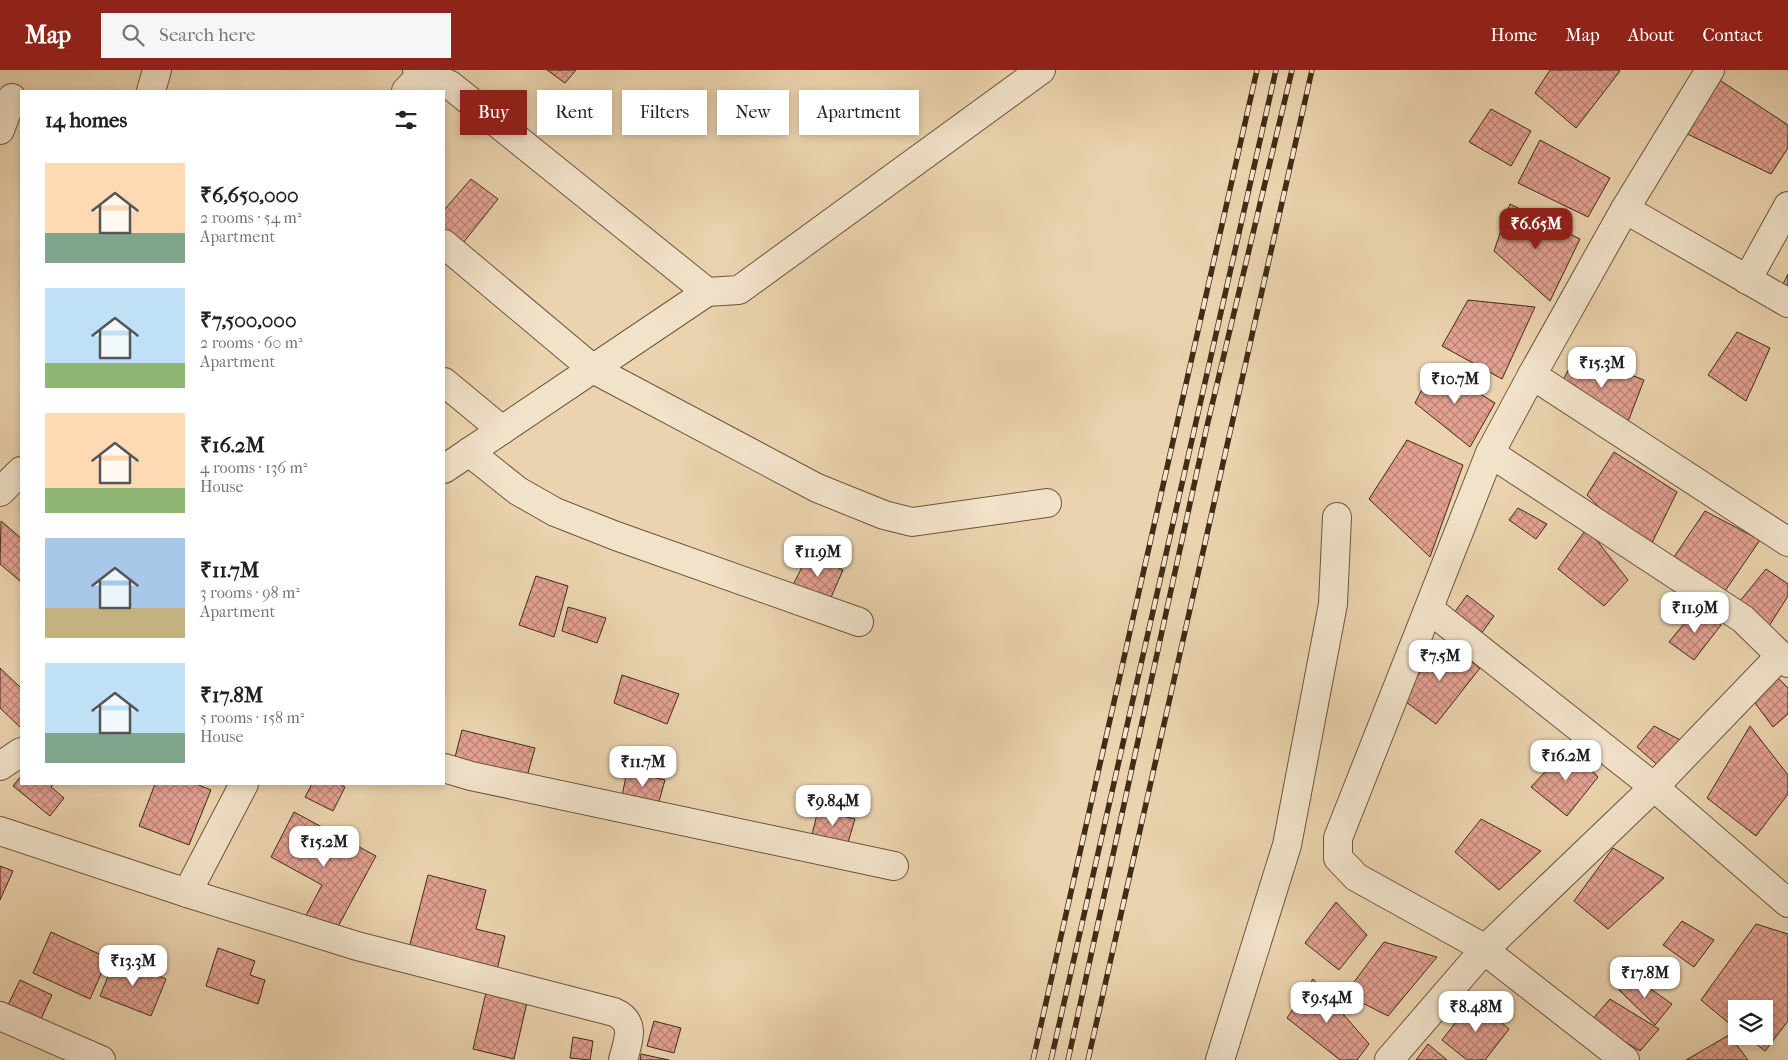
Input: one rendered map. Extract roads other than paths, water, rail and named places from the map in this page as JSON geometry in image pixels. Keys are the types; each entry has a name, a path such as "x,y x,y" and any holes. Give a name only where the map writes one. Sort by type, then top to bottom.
{"street":[{"path":"151,90 157,70"},
{"path":"445,468 707,292 739,290 1041,70"},
{"path":"1625,1060 1475,943 1356,876 1338,858 1338,838 1490,453 1625,209 1710,70"},
{"path":"419,76 450,85 707,292"},
{"path":"0,130 11,98"},
{"path":"1747,280 1788,206"},
{"path":"1625,209 1788,303"},
{"path":"445,245 593,369 817,488 884,515 912,522 1047,503"},
{"path":"1532,375 1788,542"},
{"path":"445,383 502,430"},
{"path":"468,452 518,491 555,512 616,536 858,622"},
{"path":"1389,1060 1484,950 1784,660 1743,619 1490,453"},
{"path":"0,492 20,472"},
{"path":"1220,1060 1287,845 1334,604 1337,517"},
{"path":"1429,609 1654,787 1788,903"},
{"path":"0,766 20,753"},
{"path":"445,768 490,780 894,866"},
{"path":"187,893 243,785"},
{"path":"0,831 187,893 357,946 614,1012 625,1019 629,1025 630,1035 624,1060"},
{"path":"0,1016 101,1060"}],"railway":[{"path":"1033,1060 1257,70"},
{"path":"1051,1060 1276,70"},
{"path":"1068,1060 1207,426 1292,70"},
{"path":"1088,1060 1312,70"}]}
